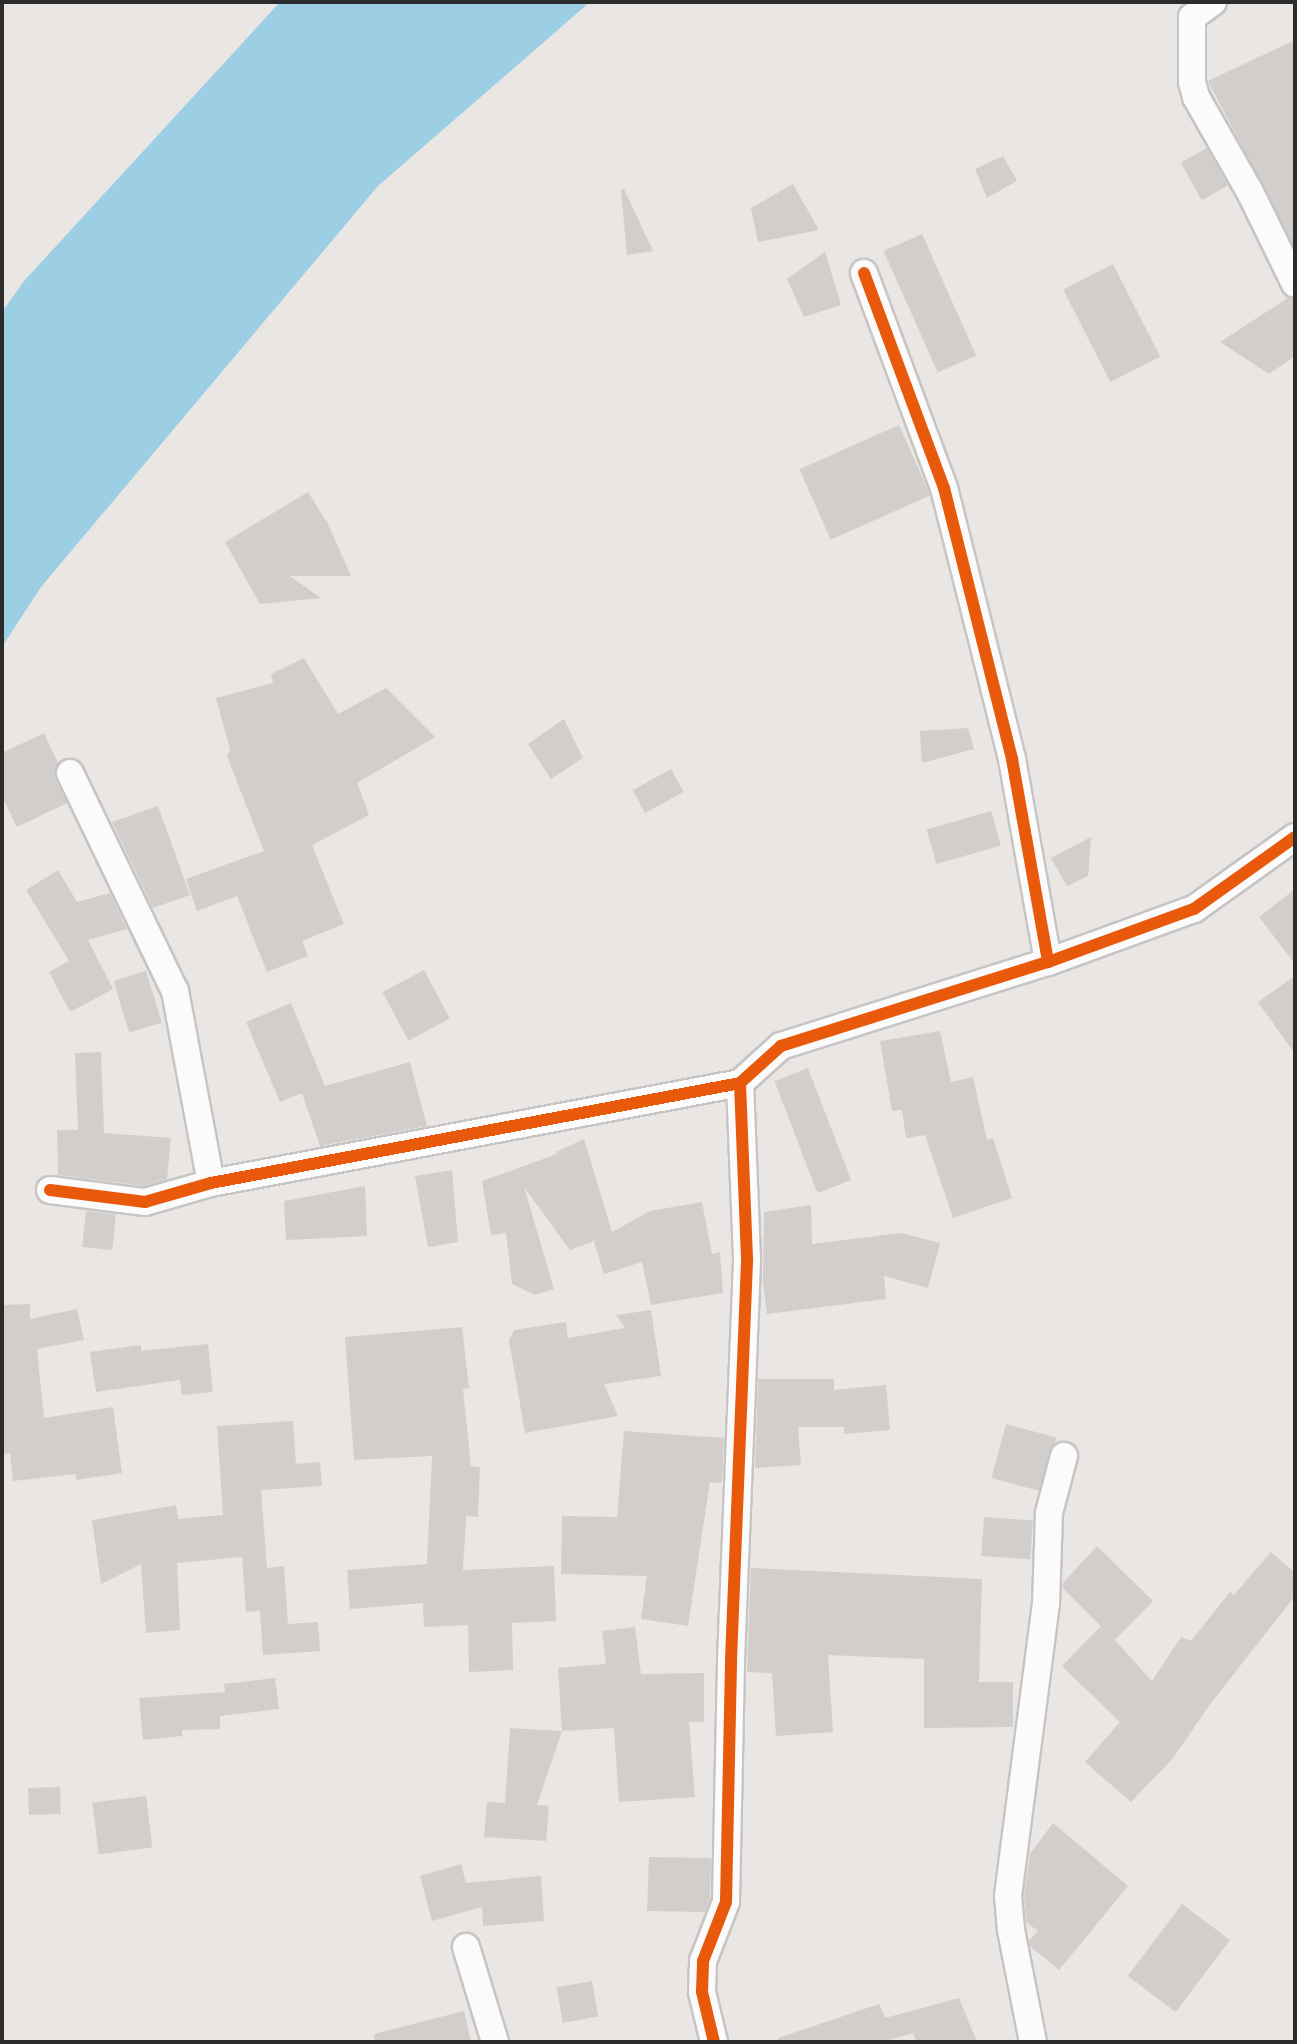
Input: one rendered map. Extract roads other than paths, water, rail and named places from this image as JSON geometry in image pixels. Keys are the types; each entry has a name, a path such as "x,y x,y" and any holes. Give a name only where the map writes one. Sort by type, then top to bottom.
{"street":[{"path":"1197,7 1192,82 1196,97 1250,192 1295,284"},
{"path":"864,273 944,488 1012,759 1048,962"},
{"path":"70,773 175,991 211,1183"},
{"path":"50,1190 145,1202 211,1183 740,1083 781,1046 1048,962 1194,909 1295,837"},
{"path":"714,2042 702,1992 703,1961 726,1902 729,1721 747,1258 740,1083"},
{"path":"1033,2042 1011,1930 1008,1896 1046,1604 1049,1513 1064,1456"},
{"path":"466,1947 495,2042"}],"water":[{"path":"280,2 590,2 378,186 41,587 2,647 2,312 24,281"}]}
